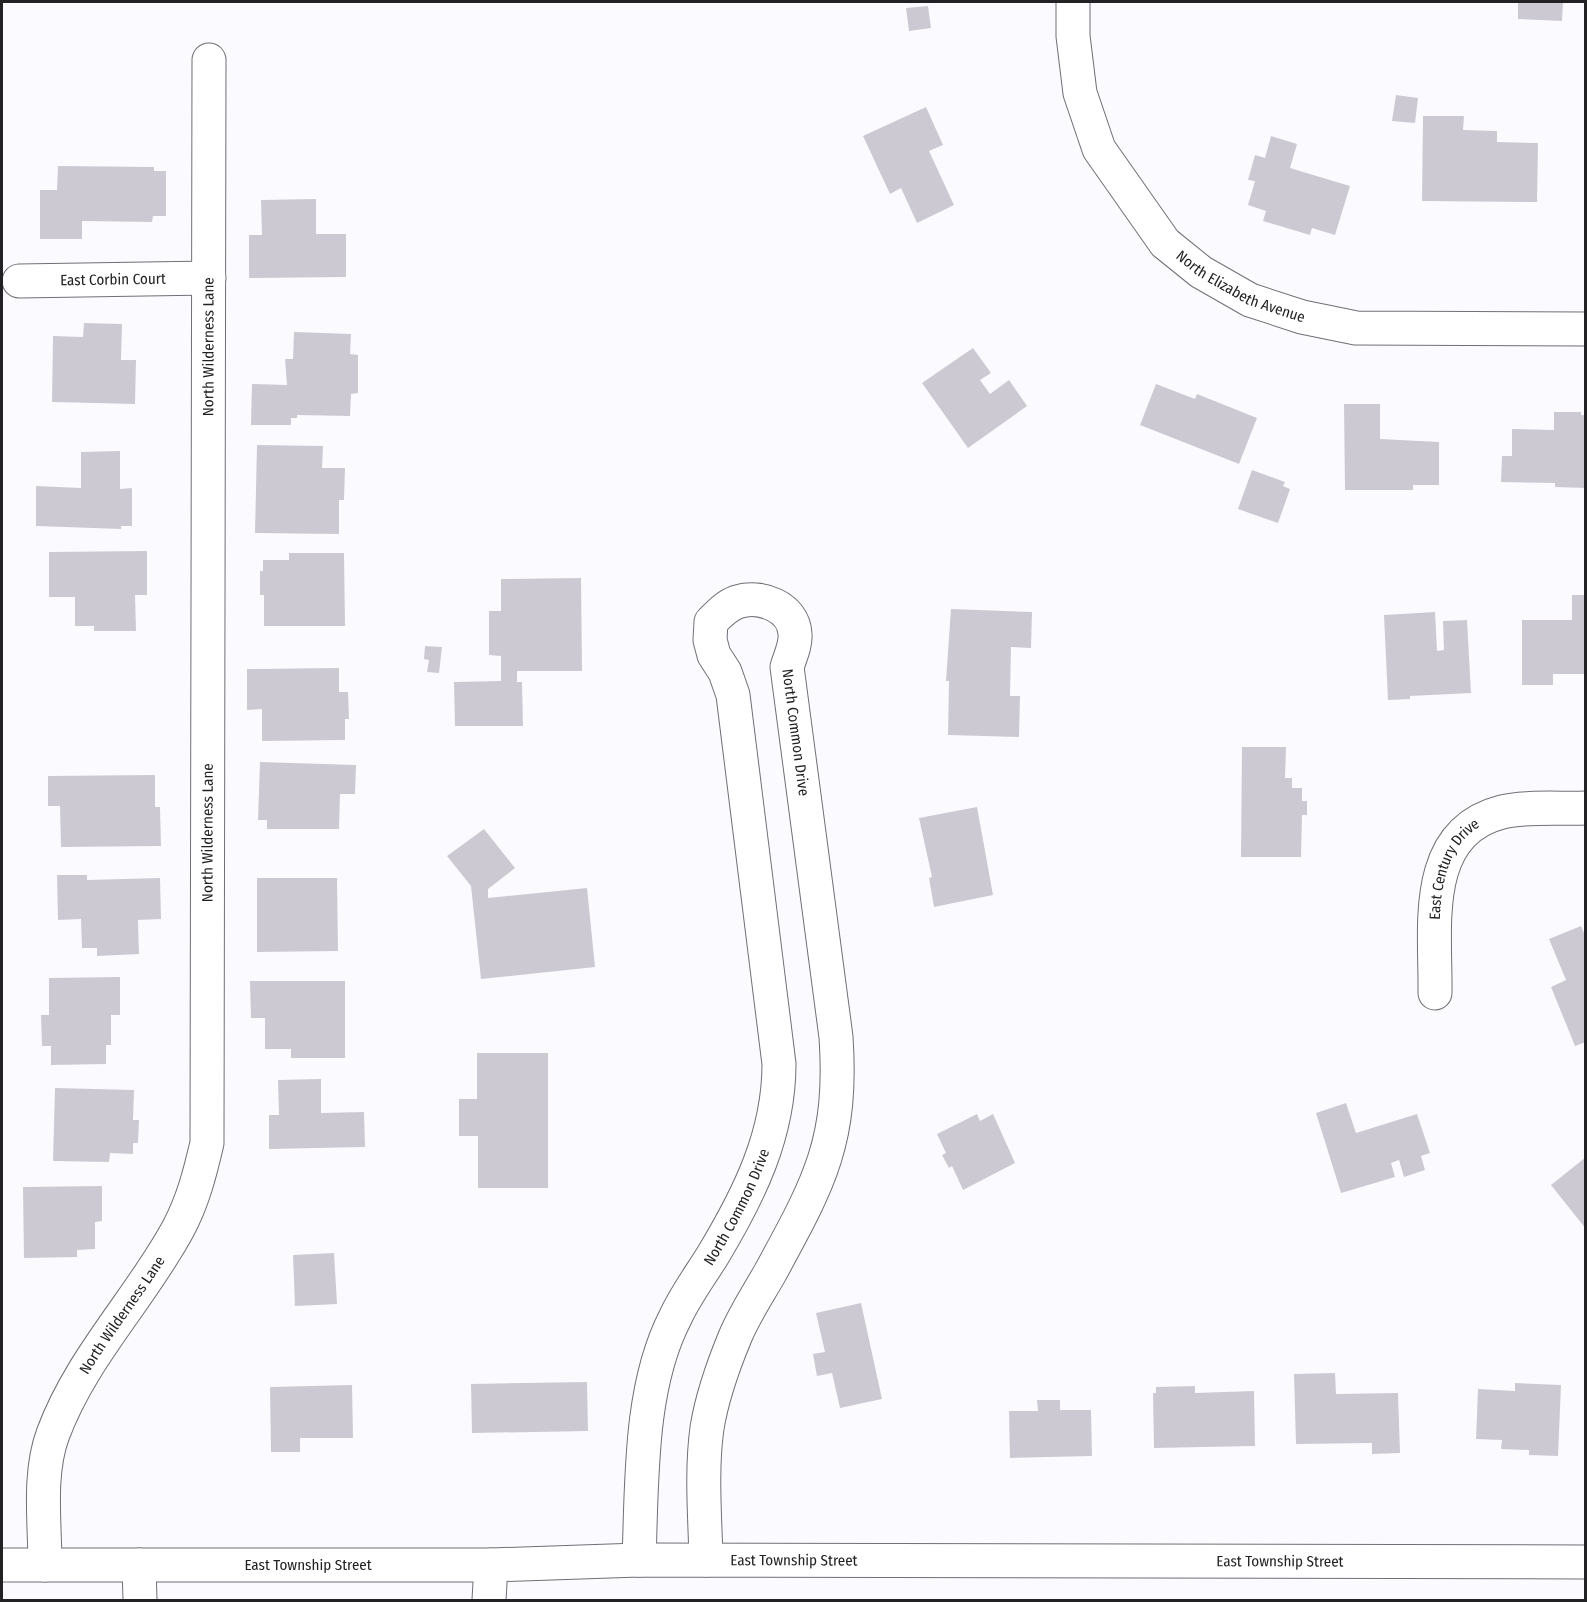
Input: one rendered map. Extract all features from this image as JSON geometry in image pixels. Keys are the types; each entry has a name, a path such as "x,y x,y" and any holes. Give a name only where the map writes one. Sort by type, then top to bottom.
{"street":[{"name":"North Elizabeth Avenue","path":"1073,2 1072,36 1080,93 1099,149 1165,243 1201,272 1250,300 1302,317 1356,328 1586,329"},
{"name":"North Wilderness Lane","path":"45,1565 45,1481 52,1436 72,1391 178,1229 197,1188 207,1143 209,60"},
{"name":"East Corbin Court","path":"19,280 209,278"},
{"name":"North Common Drive","path":"639,1560 645,1425 660,1357 674,1318 715,1252 764,1158 779,1092 779,1064 732,694 710,640 711,622 724,609 739,601 758,600 776,604 788,616 795,633 788,667 836,1037 839,1082 832,1137 813,1195 736,1334 715,1396 707,1429 706,1560"},
{"name":"East Century Drive","path":"1435,993 1437,883 1449,849 1472,824 1503,812 1586,808"},
{"name":"East Township Street","path":"2,1565 491,1564 639,1560 1586,1562"},
{"path":"139,1564 140,1600"},
{"path":"489,1600 491,1564"}],"building":[{"path":"1518,2 1563,2 1562,21 1518,19"},
{"path":"928,6 931,28 909,31 906,8"},
{"path":"1396,95 1418,98 1415,123 1392,121"},
{"path":"926,107 943,145 929,151 954,205 917,223 901,188 890,194 863,136"},
{"path":"1423,116 1464,116 1463,130 1497,131 1497,142 1538,143 1537,202 1422,201"},
{"path":"1271,136 1297,144 1290,168 1350,186 1335,235 1312,228 1310,235 1263,221 1266,211 1248,205 1255,181 1248,180 1255,155 1265,158"},
{"path":"58,166 154,167 154,171 166,171 166,216 153,216 152,222 82,221 82,239 40,239 40,190 57,190"},
{"path":"316,199 316,234 346,234 346,277 249,278 249,235 262,235 261,200"},
{"path":"84,323 122,324 121,360 136,360 135,404 52,402 53,336 83,337"},
{"path":"294,332 351,334 350,354 358,355 358,393 351,394 350,416 297,415 297,418 291,418 291,425 251,425 252,384 287,385 285,359 293,359"},
{"path":"973,348 991,373 980,380 990,394 1009,380 1027,406 968,448 922,383"},
{"path":"1156,384 1195,399 1197,394 1257,418 1239,464 1140,425"},
{"path":"1344,404 1380,404 1380,439 1439,442 1439,485 1413,485 1413,490 1345,490"},
{"path":"1554,412 1581,412 1581,415 1586,415 1586,488 1555,487 1555,483 1501,482 1502,456 1512,456 1512,429 1554,430"},
{"path":"257,445 323,446 322,468 345,468 344,500 339,500 339,534 255,533"},
{"path":"120,451 120,489 132,488 132,526 121,526 121,529 36,526 36,486 81,488 81,452"},
{"path":"1252,470 1285,482 1283,486 1290,489 1278,523 1238,509"},
{"path":"147,551 147,595 135,595 136,631 94,631 94,626 75,626 75,597 49,597 49,552"},
{"path":"289,553 344,553 345,626 264,626 264,595 260,595 260,571 263,571 263,560 289,560"},
{"path":"581,578 582,671 517,671 517,682 522,682 523,726 455,726 454,682 501,681 501,656 489,655 489,611 501,611 501,579"},
{"path":"1572,595 1586,595 1586,674 1553,674 1553,685 1522,685 1522,620 1572,620"},
{"path":"951,609 1032,612 1031,648 1011,647 1010,696 1020,696 1019,737 948,735 949,681 946,681"},
{"path":"1435,612 1437,651 1444,650 1443,621 1467,620 1471,693 1410,696 1410,699 1388,700 1384,615"},
{"path":"425,646 442,647 439,673 427,672 429,660 424,659"},
{"path":"339,668 339,692 348,692 349,719 345,719 345,740 262,741 262,709 247,710 247,669"},
{"path":"1242,747 1286,747 1285,778 1292,778 1292,788 1302,788 1302,801 1307,801 1307,815 1302,815 1301,857 1241,857"},
{"path":"260,762 356,765 355,794 340,794 339,829 267,829 267,820 258,820"},
{"path":"155,775 155,807 160,807 161,846 61,847 60,806 48,806 48,776"},
{"path":"977,807 993,895 934,907 929,878 932,877 919,818"},
{"path":"484,829 515,868 488,889 488,898 587,888 595,967 481,979 471,886 447,856"},
{"path":"57,875 87,875 87,880 160,878 161,919 138,920 139,954 97,956 97,948 82,948 81,919 58,920"},
{"path":"257,878 337,878 338,951 257,952"},
{"path":"1581,926 1586,938 1586,1042 1575,1046 1551,987 1566,980 1549,939"},
{"path":"120,977 120,1015 111,1015 111,1045 106,1045 106,1064 51,1065 51,1046 42,1046 41,1015 49,1015 49,978"},
{"path":"250,981 345,981 345,1058 291,1058 291,1049 265,1049 265,1018 251,1018"},
{"path":"477,1053 548,1053 548,1188 478,1188 478,1136 459,1136 459,1099 477,1099"},
{"path":"321,1079 321,1113 364,1112 365,1147 269,1149 269,1115 279,1115 278,1080"},
{"path":"55,1088 134,1090 133,1120 139,1120 138,1143 133,1143 133,1154 110,1153 109,1162 53,1161"},
{"path":"1346,1103 1356,1133 1417,1114 1430,1153 1421,1156 1425,1170 1404,1177 1399,1160 1391,1163 1395,1177 1341,1193 1316,1113"},
{"path":"977,1114 980,1121 993,1114 1015,1163 963,1190 952,1166 949,1168 942,1155 946,1153 937,1134"},
{"path":"1586,1157 1586,1229 1551,1185"},
{"path":"102,1186 102,1221 95,1222 95,1249 77,1250 77,1257 24,1258 23,1187"},
{"path":"334,1253 337,1304 295,1306 293,1255"},
{"path":"861,1303 882,1399 840,1408 832,1373 817,1376 813,1354 825,1352 816,1313"},
{"path":"1335,1373 1336,1394 1398,1393 1400,1453 1372,1454 1372,1443 1296,1444 1294,1374"},
{"path":"587,1382 588,1431 472,1433 471,1384"},
{"path":"1515,1383 1561,1385 1558,1456 1529,1455 1529,1450 1501,1449 1502,1440 1476,1439 1478,1389 1515,1391"},
{"path":"352,1385 353,1438 300,1438 300,1452 271,1452 270,1387"},
{"path":"1195,1386 1195,1393 1254,1391 1255,1446 1154,1448 1153,1393 1156,1393 1156,1387"},
{"path":"1037,1400 1060,1400 1060,1410 1091,1410 1092,1456 1010,1458 1009,1411 1038,1411"}]}
